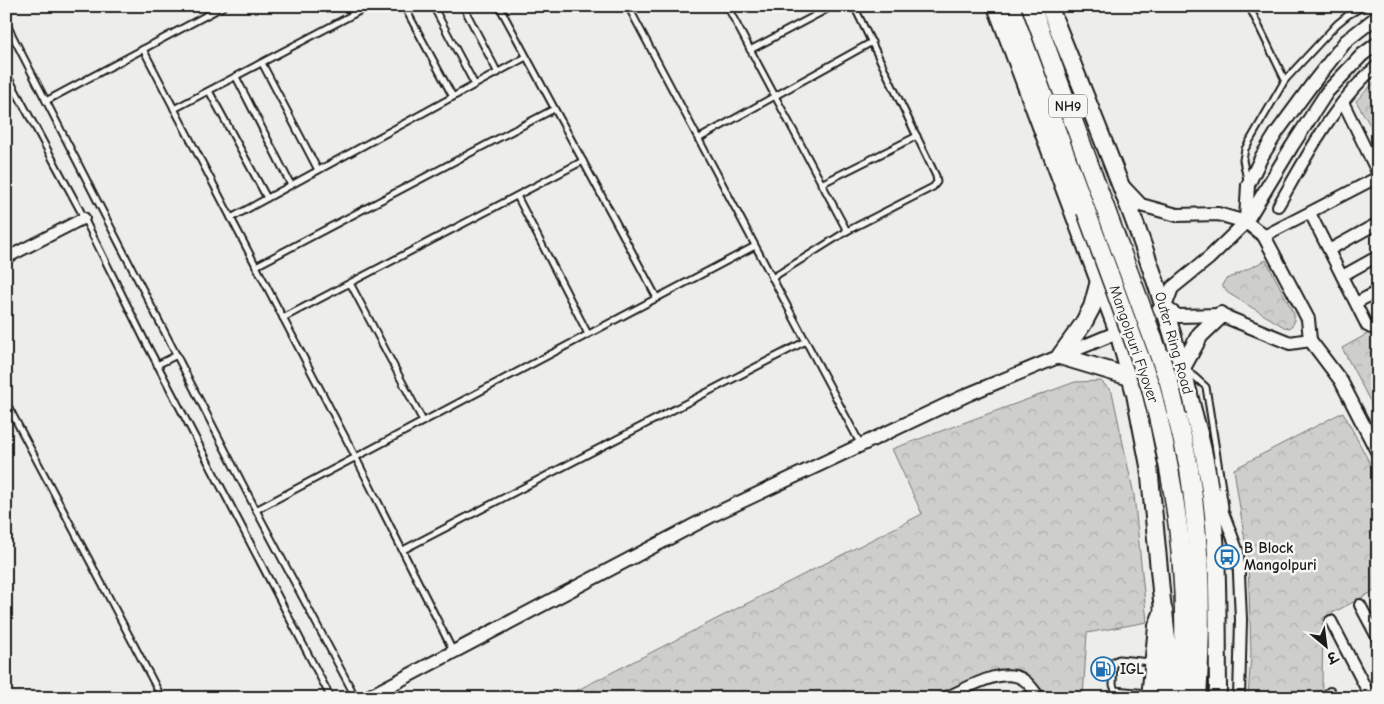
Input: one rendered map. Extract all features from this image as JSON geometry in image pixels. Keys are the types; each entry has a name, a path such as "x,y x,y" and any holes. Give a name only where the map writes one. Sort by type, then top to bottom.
{"highway":[{"name":"Mangolpuri Flyover","path":"1010,6 1152,388 1170,472 1181,546 1184,645 1179,698"},
{"name":"Mangolpuri Flyover","path":"1031,6 1169,382 1189,468 1198,547 1200,649 1197,698"},
{"path":"1155,696 1167,649 1163,611"}],"main road":[{"path":"996,6 1118,332 1130,377 1149,466 1163,611 1158,626 1154,663 1155,696"},
{"name":"Outer Ring Road","path":"1049,6 1118,180 1165,307 1183,366 1206,466 1216,548 1217,698"},
{"path":"1076,219 1087,228 1096,230 1105,230 1115,225 1121,200 1118,180"},
{"path":"1099,281 1092,307 1083,324 1060,356 1130,377"},
{"path":"1183,366 1200,335 1221,315"}],"street":[{"path":"1246,222 1248,185 1262,156 1277,132 1346,41 1378,16"},
{"path":"366,698 715,514 969,394 1118,332 1165,307 1172,288 1209,258 1246,222 1327,92 1362,55 1378,43"},
{"path":"1278,206 1313,146 1343,102 1368,72 1378,64"},
{"path":"1264,236 1378,176 1343,102"},
{"path":"1118,180 1141,205 1177,215 1218,214 1246,222 1264,236 1308,319 1310,340 1341,381 1378,453"},
{"path":"1310,213 1367,326 1371,328 1378,326"},
{"path":"6,258 84,218"},
{"path":"1329,250 1378,223"},
{"path":"1342,276 1378,256"},
{"path":"1356,303 1378,291"},
{"path":"1165,307 1178,316 1221,315 1290,343 1310,340"},
{"path":"1206,466 1238,552 1242,619 1239,698"},
{"path":"1360,605 1378,639"},
{"path":"1331,621 1371,698"},
{"path":"946,698 996,675 1012,675 1024,680 1040,698"}],"lane":[{"path":"46,100 224,6"},
{"path":"174,109 369,6"},
{"path":"404,6 453,97"},
{"path":"433,6 476,85"},
{"path":"463,6 498,73"},
{"path":"498,6 657,298"},
{"path":"628,6 861,445"},
{"path":"727,6 774,97 848,231"},
{"path":"750,50 833,6"},
{"path":"772,278 848,231 933,187 937,182 936,176 854,6"},
{"path":"1249,6 1285,80"},
{"path":"1248,185 1242,160 1245,149 1285,80 1337,24 1364,6"},
{"path":"6,23 256,510 356,698"},
{"path":"698,139 872,42"},
{"path":"143,49 355,456 453,652"},
{"path":"231,218 526,57"},
{"path":"262,63 318,170"},
{"path":"6,73 84,218 157,365 331,698"},
{"path":"236,77 291,185"},
{"path":"209,91 267,198"},
{"path":"256,266 554,109"},
{"path":"821,184 917,136"},
{"path":"283,318 583,161"},
{"path":"517,196 588,334"},
{"path":"256,510 755,246"},
{"path":"350,282 423,421"},
{"path":"403,550 806,341"},
{"path":"157,365 177,356"},
{"path":"1183,366 1206,387 1228,525"},
{"path":"6,402 162,698"},
{"path":"1154,663 1119,658 1114,661 1113,686 1115,690 1155,696"}],"green space":[{"path":"1378,78 1378,139 1356,101"},
{"path":"1266,260 1294,314 1294,323 1290,328 1284,327 1228,293 1222,285 1225,280"},
{"path":"1378,328 1378,416 1342,348"},
{"path":"1101,381 1112,392 1134,495 1147,622 1087,633 1083,698 1038,698 1013,672 952,698 562,698 922,514 892,449 1075,382"},
{"path":"1343,412 1378,479 1378,589 1323,618 1322,686 1328,698 1248,698 1251,653 1248,561 1234,469"}],"place":[{"name":"B Block Mangolpuri","path":"1227,557"},
{"name":"IGL","path":"1103,669"}]}
